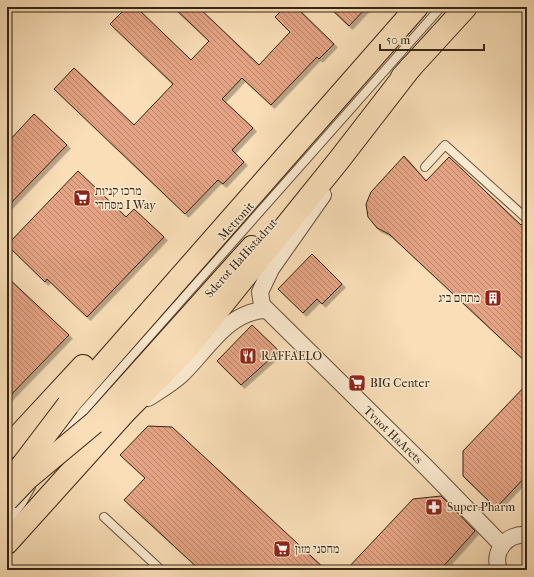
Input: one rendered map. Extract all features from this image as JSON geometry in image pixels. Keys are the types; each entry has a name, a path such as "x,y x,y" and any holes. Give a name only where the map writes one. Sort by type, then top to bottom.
{"highway":[{"path":"7,482 21,467 68,405 417,7"},
{"name":"Sderot HaHistadrut","path":"7,500 28,478 94,424 466,7"},
{"path":"7,543 124,413 186,351 339,160 411,67"},
{"path":"7,448 247,189 266,178"}],"street":[{"path":"124,413 181,376 231,322 247,313 266,310 261,301 261,287 271,269 326,191 339,160"},
{"name":"Tvuot HaArets","path":"266,310 426,467 498,561"},
{"path":"498,561 508,540 514,536 527,535"}],"lane":[{"name":"Metronit","path":"7,523 22,503 48,451 441,7"},
{"path":"425,167 445,145 527,219"},
{"name":"Metronit","path":"7,478 48,451"},
{"path":"104,517 161,570"}],"building":[{"path":"127,7 136,7 191,60 209,41 173,7 198,7 259,65 290,32 275,17 285,7 296,7 334,44 319,59 317,57 271,105 242,78 222,99 253,128 232,150 244,162 223,184 218,180 185,214 54,89 74,68 134,125 173,84 110,24"},
{"path":"329,7 367,7 349,26"},
{"path":"34,114 67,145 7,207 7,143"},
{"name":"מתחם ביג","path":"404,156 426,181 449,157 521,225 523,223 527,224 527,363 389,234 377,228 368,217 366,204 371,192"},
{"path":"78,171 126,217 134,209 164,237 87,317 47,279 45,282 7,245"},
{"path":"312,254 342,284 322,304 317,299 303,313 278,289"},
{"path":"7,277 69,335 7,399"},
{"name":"RAFFAELO","path":"252,325 279,351 241,385 217,361"},
{"path":"527,384 527,475 496,508 463,476 463,451"},
{"path":"148,426 172,427 326,570 200,570 124,500 145,478 120,455"},
{"path":"441,496 475,531 440,570 346,570 413,499"}],"place":[{"name":"מרכז קניות מסחרי I Way","path":"82,198"},
{"name":"מתחם ביג","path":"493,298"},
{"name":"RAFFAELO","path":"248,356"},
{"name":"BIG Center","path":"357,383"},
{"name":"Super-Pharm","path":"434,507"},
{"name":"מחסני מזון","path":"282,549"}]}
